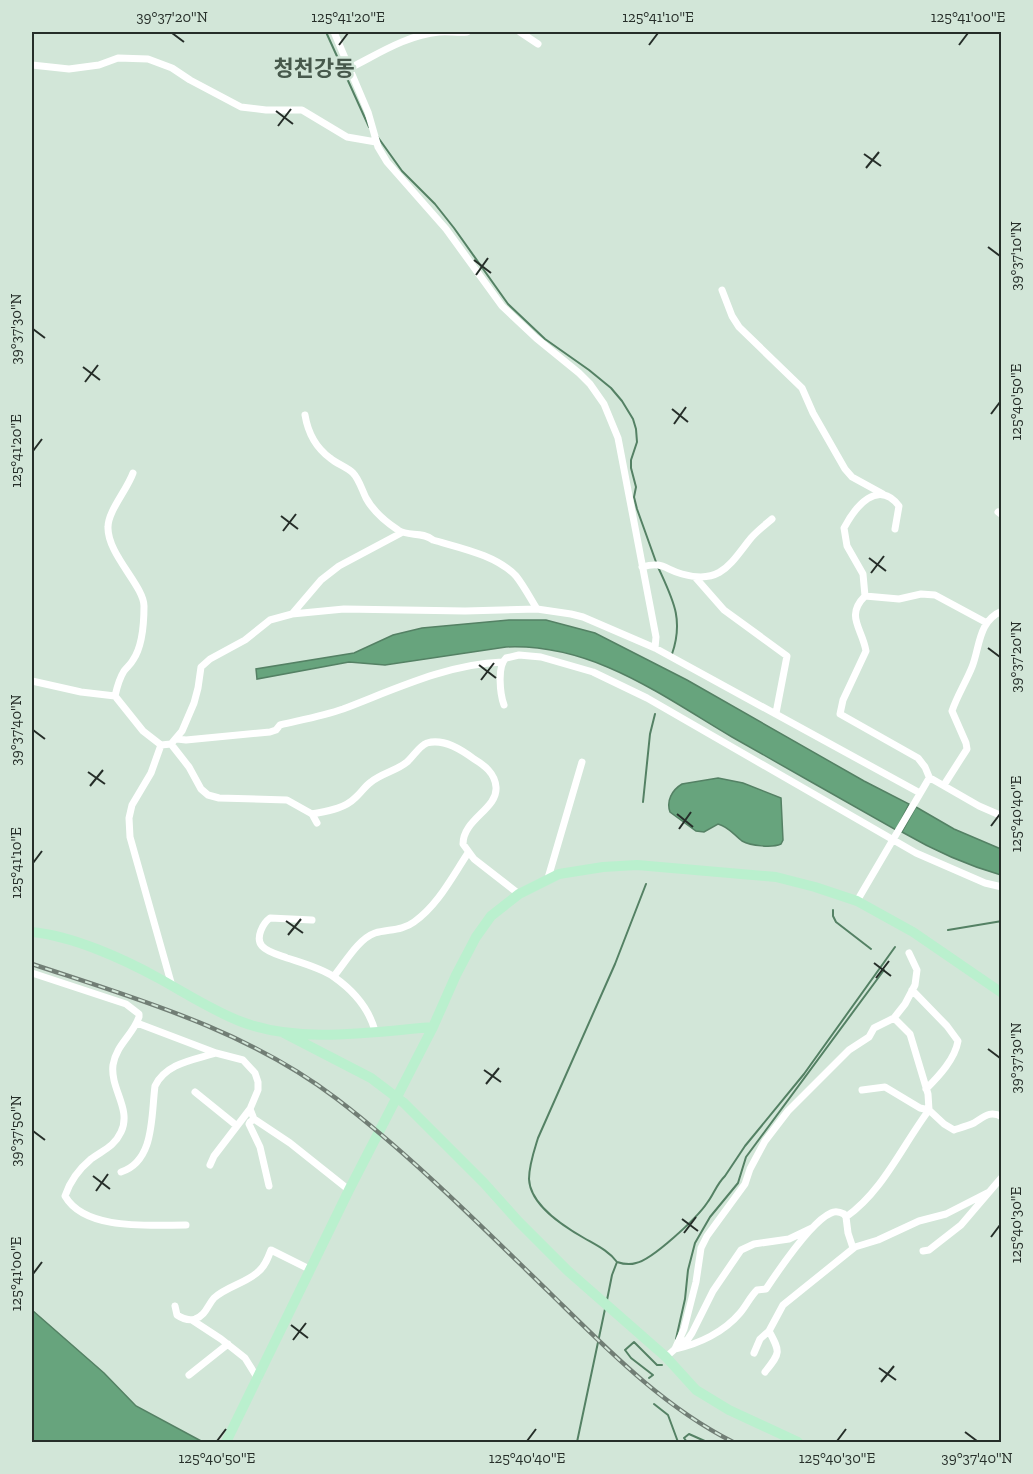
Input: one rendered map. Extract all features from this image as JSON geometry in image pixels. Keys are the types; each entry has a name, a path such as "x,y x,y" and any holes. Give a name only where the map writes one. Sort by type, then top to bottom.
{"main road":[{"path":"226,1443 349,1190 409,1076 456,975 491,916 519,894 548,878 575,870 603,867 637,865 776,877 858,901 913,932 1002,993"},
{"path":"32,932 85,946 144,971 240,1022 284,1033 321,1035 433,1027"},
{"path":"284,1033 381,1083 413,1111 568,1271 666,1357 686,1380 713,1402 798,1443"}],"street":[{"path":"334,32 387,162 446,230 502,306 591,384 604,404 618,438 656,637 655,648"},
{"path":"350,68 413,38 440,32 467,32"},
{"path":"520,32 538,44"},
{"path":"32,64 69,69 99,65 118,57 147,59 172,68 241,107 302,110 347,137 375,136"},
{"path":"722,290 732,316 740,327 802,387 845,470 852,477 896,501 899,506 896,529"},
{"path":"305,415 307,428 313,441 330,458 354,474 375,511 401,533"},
{"path":"115,696 117,685 125,669 134,660 138,648 144,602 116,553 107,526 133,473"},
{"path":"883,494 873,495 867,499 853,513 844,528 847,546 863,574 865,596 856,606 854,617 866,648 865,657 843,700 840,714 918,758 930,779 1002,816"},
{"path":"642,567 664,565 679,573 694,577 714,575 729,566 755,534 772,519"},
{"path":"292,614 321,580 339,566 401,533 428,535 433,540 506,567 516,577 537,609"},
{"path":"694,577 724,610 788,656 776,714"},
{"path":"865,596 899,599 921,594 935,596 987,623"},
{"path":"174,741 183,731 194,703 201,667 210,659 244,640 270,620 292,614 344,609 465,611 537,609 584,617 655,648 920,793"},
{"path":"944,785 967,749 952,711 974,664 980,637 987,623 991,616 1002,611"},
{"path":"161,745 174,741 270,732 276,730 280,725 342,709 391,690 469,665 502,662 506,658 519,655 541,657 593,672 656,703 894,838 916,853 985,883 1002,887"},
{"path":"502,662 501,697 504,705"},
{"path":"32,681 47,686 115,696 143,731 161,745"},
{"path":"174,741 201,789 208,795 219,798 287,800 312,814 318,823"},
{"path":"312,814 353,801 369,783 407,762 428,743 439,742 456,748 487,767 494,778 496,788 490,804 465,832 463,844 468,853 519,894"},
{"path":"161,745 151,773 132,805 129,818 130,837 172,986"},
{"path":"548,878 582,762"},
{"path":"858,901 930,779"},
{"path":"334,976 364,939 374,934 403,928 420,917 444,890 468,853"},
{"path":"312,920 270,918 260,934 260,942 263,947 334,976 362,1002 371,1017 375,1031"},
{"path":"675,1349 690,1309 701,1248 707,1236 745,1184 765,1141 788,1111 849,1050 868,1037 874,1028 894,1018 905,1004 912,990 917,970 909,952"},
{"path":"32,974 126,1004 139,1014 137,1023 118,1048 113,1067 113,1081 125,1113 122,1130 109,1149 92,1158 77,1172 65,1196 81,1213 102,1221 186,1225"},
{"path":"912,990 947,1026 958,1041 957,1049 951,1059 926,1089"},
{"path":"846,1217 864,1203 929,1110 926,1089 910,1034 894,1018"},
{"path":"137,1023 216,1053 243,1060 255,1072 258,1090 250,1109 214,1156 210,1165"},
{"path":"120,1172 137,1164 146,1147 155,1086 158,1080 176,1066 216,1053"},
{"path":"862,1090 885,1087 920,1108 929,1110 954,1130 975,1122 989,1113 1002,1117"},
{"path":"195,1092 237,1126"},
{"path":"250,1109 254,1119 290,1143 349,1190"},
{"path":"254,1119 249,1124 260,1147 268,1186"},
{"path":"923,1251 928,1250 961,1225 1001,1177"},
{"path":"754,1353 760,1339 769,1331 783,1305 853,1248 878,1240 919,1221 946,1214 987,1193"},
{"path":"675,1349 689,1346 713,1335 736,1317 757,1290 766,1289 788,1256 832,1212 841,1212 846,1217 853,1248"},
{"path":"666,1357 688,1339 713,1291 741,1250 754,1244 789,1239 816,1226"},
{"path":"192,1320 206,1312 214,1298 222,1292 254,1276 262,1269 271,1250 311,1270"},
{"path":"175,1306 177,1315 192,1320 228,1344 244,1358 255,1384"},
{"path":"765,1372 776,1358 778,1351 769,1331"},
{"path":"189,1375 228,1344"}],"shaded area":[{"path":"509,620 546,620 595,633 687,680 864,781 909,804 896,830 652,689 597,663 568,653 537,648 506,647 385,665 349,662 257,679 256,669 354,653 393,635 422,628"},
{"path":"718,778 743,783 781,798 783,840 781,844 767,846 746,843 718,824 704,832 696,831 670,812 669,800 678,786"},
{"path":"916,807 954,829 1001,849 1001,875 975,867 902,832"},
{"path":"32,1310 104,1373 136,1406 203,1442 32,1442"}],"waterway":[{"path":"326,32 369,127"},
{"path":"377,136 402,171 435,204 454,228 508,304 545,339 611,388 622,401 636,429 637,442 631,460 636,487 634,497 656,562"},
{"path":"658,567 672,600 677,620 672,654"},
{"path":"643,802 650,734 655,714"},
{"path":"617,1262 606,1251 549,1214 535,1198 529,1174 538,1138 615,964 646,884"},
{"path":"833,910 836,922 871,949"},
{"path":"948,930 1002,921"},
{"path":"607,1300 617,1262 631,1264 643,1260 674,1238 702,1210 745,1146 804,1074 895,947"},
{"path":"676,1339 695,1243 710,1217 738,1183 746,1157 884,970"},
{"path":"577,1442 605,1309"},
{"path":"649,1378 653,1375 631,1358 625,1350 634,1342 657,1365 662,1365"},
{"path":"654,1404 668,1415 678,1442"},
{"path":"687,1442 684,1438 689,1434 707,1442"}],"railway":[{"path":"32,964 151,1004 229,1035 302,1075 365,1121 420,1169 636,1375 682,1411 733,1442"}],"district":[{"name":"청천강동","path":"314,68"}]}
